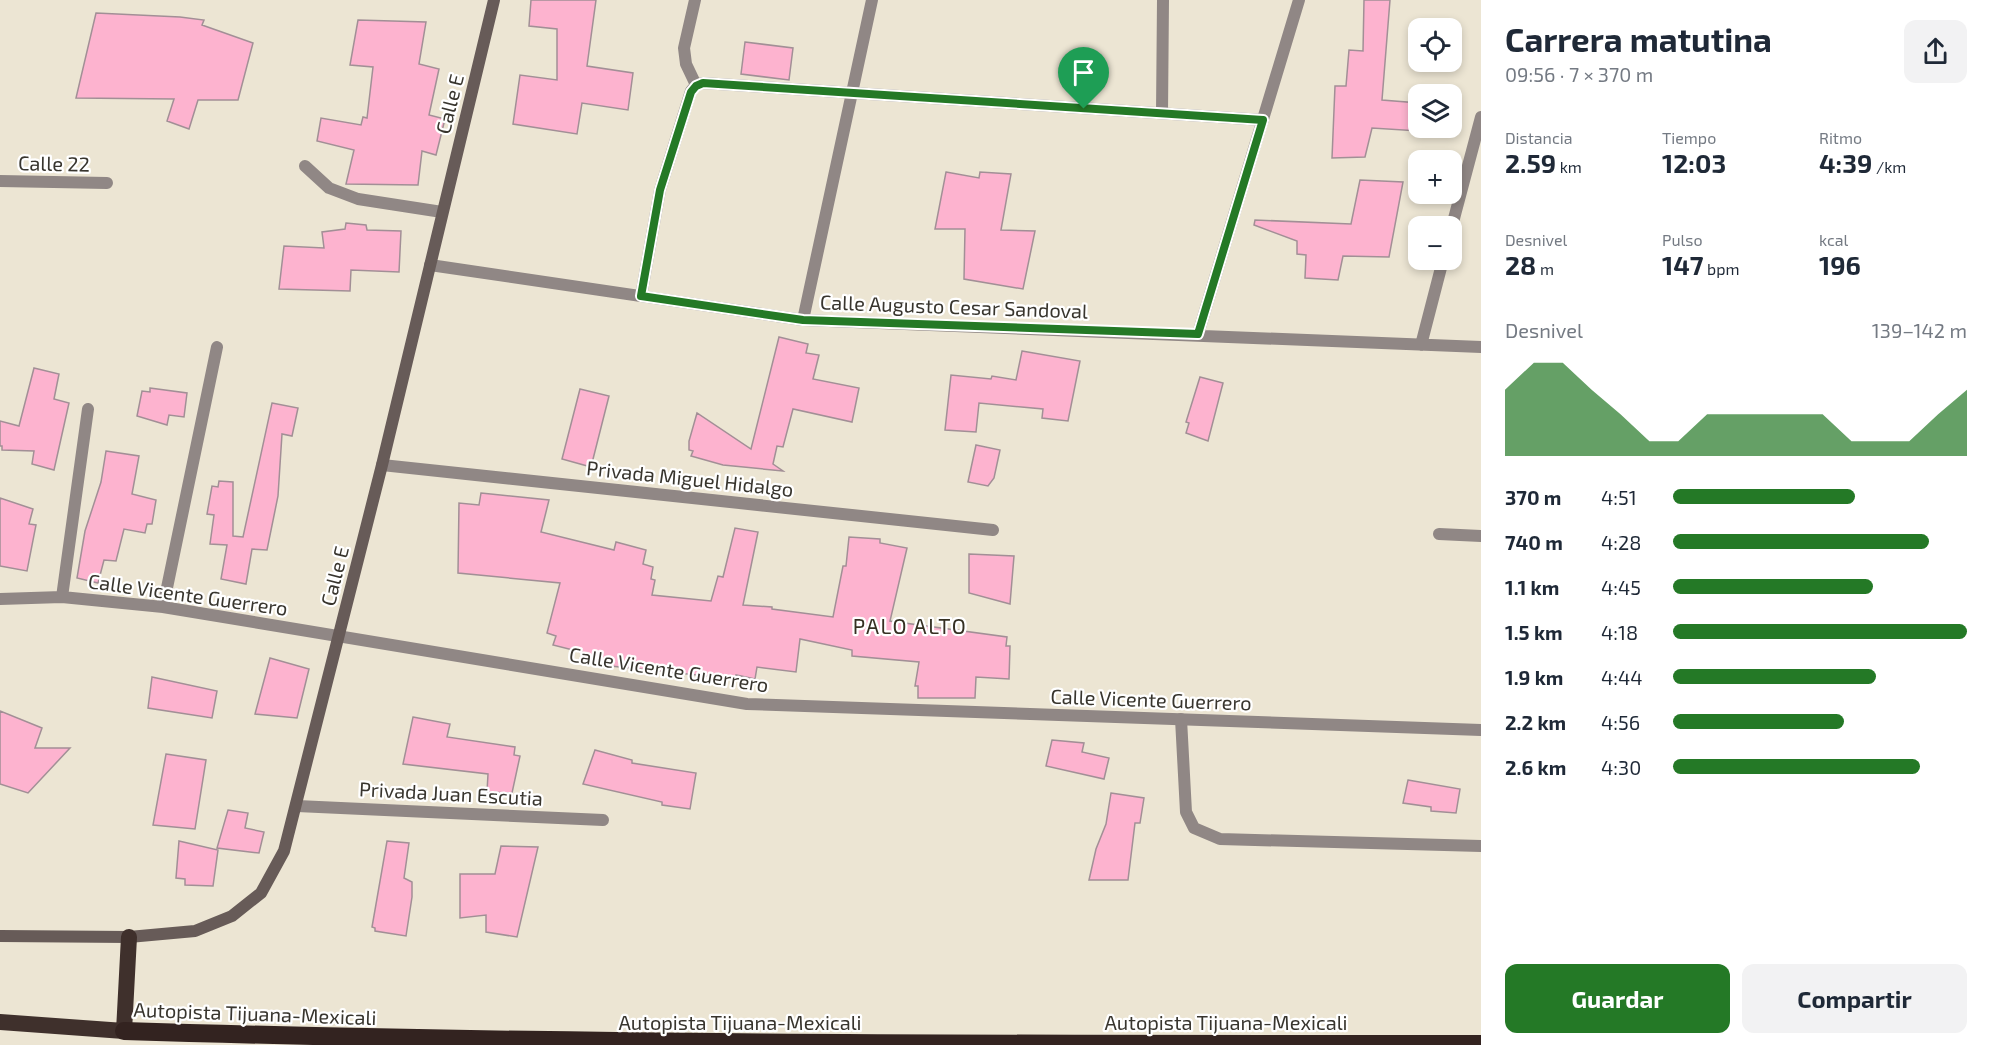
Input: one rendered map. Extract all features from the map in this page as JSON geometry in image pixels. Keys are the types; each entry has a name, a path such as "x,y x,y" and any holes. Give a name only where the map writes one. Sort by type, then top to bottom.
{"highway":[{"path":"124,1031 129,937"},
{"name":"Autopista Tijuana-Mexicali","path":"0,1022 124,1031 371,1040 684,1045 1481,1044"}],"main road":[{"name":"Calle E","path":"0,936 129,937 195,930 232,916 261,893 284,851 382,465 494,0"}],"street":[{"path":"695,0 684,48 686,64 696,86"},
{"path":"803,320 873,0"},
{"path":"1162,113 1163,0"},
{"path":"1198,334 1299,0"},
{"path":"641,296 660,190 691,92 703,83 1263,120"},
{"path":"1455,216 1481,117"},
{"path":"305,166 329,188 358,199 442,212"},
{"name":"Calle 22","path":"0,181 107,183"},
{"name":"Calle Augusto Cesar Sandoval","path":"430,265 803,320 1481,347"},
{"path":"1421,345 1440,270"},
{"path":"163,607 216,347"},
{"path":"62,597 88,409"},
{"name":"Privada Miguel Hidalgo","path":"382,465 993,530"},
{"path":"1439,534 1481,536"},
{"name":"Calle Vicente Guerrero","path":"0,599 62,597 163,607 747,704 1481,730"},
{"path":"1181,719 1186,812 1194,828 1220,838 1481,846"},
{"name":"Privada Juan Escutia","path":"297,806 603,820"}],"building":[{"path":"531,0 596,0 587,66 633,73 628,110 582,103 577,134 513,124 520,75 557,80 557,29 529,26"},
{"path":"1364,0 1390,0 1382,100 1408,102 1408,130 1372,128 1365,157 1332,158 1335,86 1346,86 1349,50 1363,51"},
{"path":"96,13 204,20 202,25 253,43 238,100 198,100 189,129 167,121 174,99 76,98"},
{"path":"358,20 426,22 419,64 439,69 429,115 445,119 436,155 422,151 418,185 346,184 354,150 317,141 321,118 361,125 363,117 367,118 373,67 350,65"},
{"path":"745,42 793,48 789,80 741,74"},
{"path":"946,172 979,178 980,172 1011,174 1001,230 1035,231 1023,289 964,279 965,229 935,229"},
{"path":"1360,180 1403,182 1389,257 1343,256 1338,280 1305,278 1306,255 1297,254 1297,241 1254,225 1255,220 1351,224"},
{"path":"346,223 366,225 367,230 401,231 399,272 351,270 350,291 279,289 284,246 324,248 322,232 345,229"},
{"path":"779,337 808,344 806,353 819,355 813,379 859,388 852,422 793,409 783,447 777,446 773,464 783,471 723,465 691,456 693,451 689,450 689,441 697,413 751,449"},
{"path":"1022,351 1080,361 1068,421 1042,418 1043,409 979,403 976,432 945,430 951,375 991,379 992,376 1016,380"},
{"path":"34,368 59,374 54,399 69,403 54,470 32,464 34,451 2,450 0,446 0,421 19,426"},
{"path":"1200,377 1223,383 1208,441 1186,433 1189,423 1186,422"},
{"path":"150,388 187,393 184,417 169,415 167,425 137,416 142,391 150,392"},
{"path":"580,389 609,396 591,467 562,459"},
{"path":"272,403 298,408 292,436 282,434 278,496 267,550 252,549 246,584 221,579 227,545 210,544 214,515 207,514 212,486 218,487 219,481 233,482 233,536 243,537"},
{"path":"976,445 1000,450 994,478 988,486 968,482"},
{"path":"106,451 139,456 132,494 156,500 152,524 147,524 145,533 124,529 116,561 104,560 98,583 77,578 85,531 101,482"},
{"path":"481,493 549,500 541,532 614,550 616,542 646,550 643,564 653,567 651,579 655,580 652,595 711,601 718,576 723,577 735,528 758,532 743,605 772,607 772,609 833,617 843,566 846,566 849,537 880,539 880,543 907,548 890,621 1007,637 1006,646 1010,646 1009,679 976,677 975,698 918,698 918,686 915,686 919,662 852,656 852,650 800,639 796,672 757,667 755,679 736,675 735,679 582,663 585,653 553,645 556,636 547,633 560,583 458,573 459,503 479,505"},
{"path":"0,498 33,509 29,524 36,525 27,571 0,566"},
{"path":"969,554 1014,556 1010,604 969,593"},
{"path":"270,658 309,669 297,718 255,714"},
{"path":"152,677 217,691 212,718 148,708"},
{"path":"0,711 42,728 35,748 70,748 28,793 0,784"},
{"path":"413,717 450,724 447,737 515,747 514,755 520,756 512,793 487,792 488,774 403,764"},
{"path":"1052,740 1084,743 1082,752 1109,758 1104,779 1046,766"},
{"path":"595,750 632,760 632,763 696,773 690,809 662,805 662,802 583,784"},
{"path":"166,754 206,760 195,829 153,825"},
{"path":"1408,780 1460,789 1456,813 1431,811 1431,807 1403,803"},
{"path":"1111,793 1144,798 1140,823 1135,823 1128,880 1089,880 1096,849 1106,824"},
{"path":"228,810 248,813 245,828 264,832 259,853 217,848"},
{"path":"179,841 218,850 213,886 185,885 185,879 176,878"},
{"path":"387,841 409,843 404,878 412,882 412,897 406,936 375,931 372,927"},
{"path":"501,846 538,847 517,937 486,932 486,915 460,918 460,874 495,874"}],"district":[{"name":"PALO ALTO","path":"910,625"}],"route":[{"path":"703,83 1084,109 1263,120 1198,334 803,320 641,296 660,190 691,92 703,83"}]}
